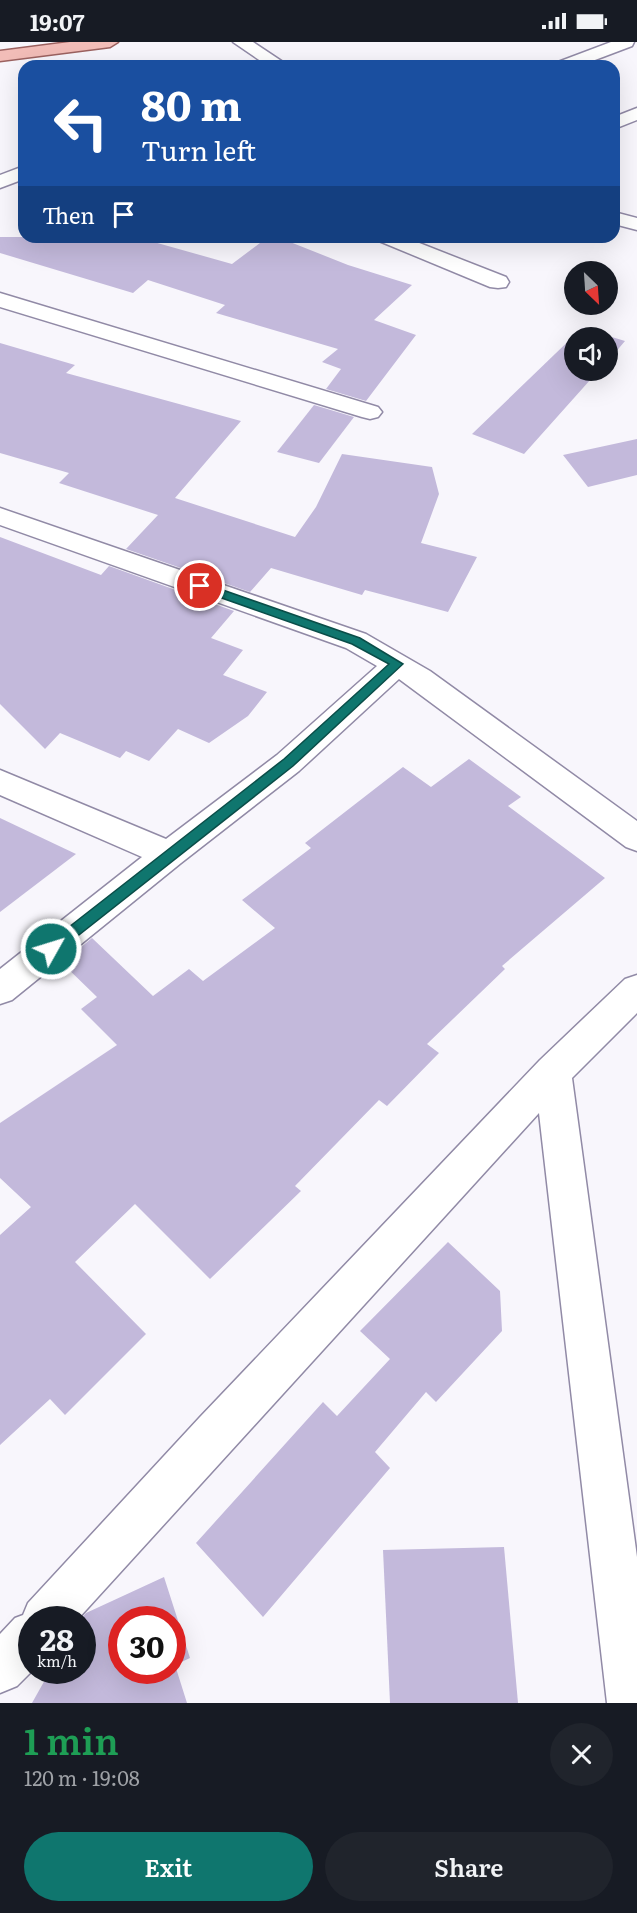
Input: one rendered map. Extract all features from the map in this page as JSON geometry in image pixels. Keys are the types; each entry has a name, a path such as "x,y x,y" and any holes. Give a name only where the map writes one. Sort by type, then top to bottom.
{"main road":[{"path":"0,51 70,42"},
{"path":"0,56 110,42"}],"street":[{"path":"241,42 270,60"},
{"path":"580,60 626,42"},
{"path":"620,121 637,113"},
{"path":"0,182 18,174"},
{"path":"620,220 637,224"},
{"path":"401,243 498,282"},
{"path":"0,300 370,412"},
{"path":"0,516 356,641 397,664 637,838"},
{"path":"0,989 169,854 288,763 397,664"},
{"path":"0,782 169,854"},
{"path":"58,1606 553,1072 637,990"},
{"path":"553,1072 632,1703"},
{"path":"0,1669 18,1650"}],"building":[{"path":"0,237 18,237 18,243 157,243 232,264 260,243 293,243 348,265 412,285 374,320 416,335 366,401 326,389 341,369 322,362 338,349 216,313 225,305 148,280 133,293 0,253"},
{"path":"618,339 625,341 618,349"},
{"path":"0,343 75,365 66,373 241,421 175,498 295,537 316,507 342,454 432,467 439,494 421,543 477,557 448,612 365,590 362,595 271,568 250,592 126,549 158,515 59,483 69,473 0,453"},
{"path":"564,345 564,381 589,381 524,454 472,434"},
{"path":"314,405 354,417 319,463 277,452"},
{"path":"637,439 637,475 588,487 563,455"},
{"path":"0,537 101,575 109,566 234,611 211,638 243,650 223,675 267,692 248,716 209,743 178,729 149,761 126,751 120,758 60,733 45,749 0,704"},
{"path":"469,759 521,797 508,806 605,878 502,966 505,969 427,1044 439,1053 387,1106 379,1100 295,1186 301,1191 210,1279 135,1204 75,1262 146,1334 65,1415 50,1399 0,1445 0,1235 31,1207 0,1178 0,1123 117,1045 81,1009 97,997 62,963 92,938 153,996 189,969 203,981 275,928 242,900 311,848 305,843 403,767 431,787"},
{"path":"0,818 76,854 0,912"},
{"path":"448,1242 500,1291 502,1331 436,1402 426,1392 375,1452 390,1468 263,1617 196,1543 323,1402 337,1416 390,1359 360,1331"},
{"path":"504,1547 518,1703 390,1703 383,1550"},
{"path":"164,1577 173,1606 108,1606 108,1684 181,1684 187,1703 32,1703 43,1684 96,1684 96,1608"},
{"path":"186,1646 190,1658 186,1660"}],"route":[{"path":"51,949 169,854 288,763 397,664 356,641 200,586"}]}
